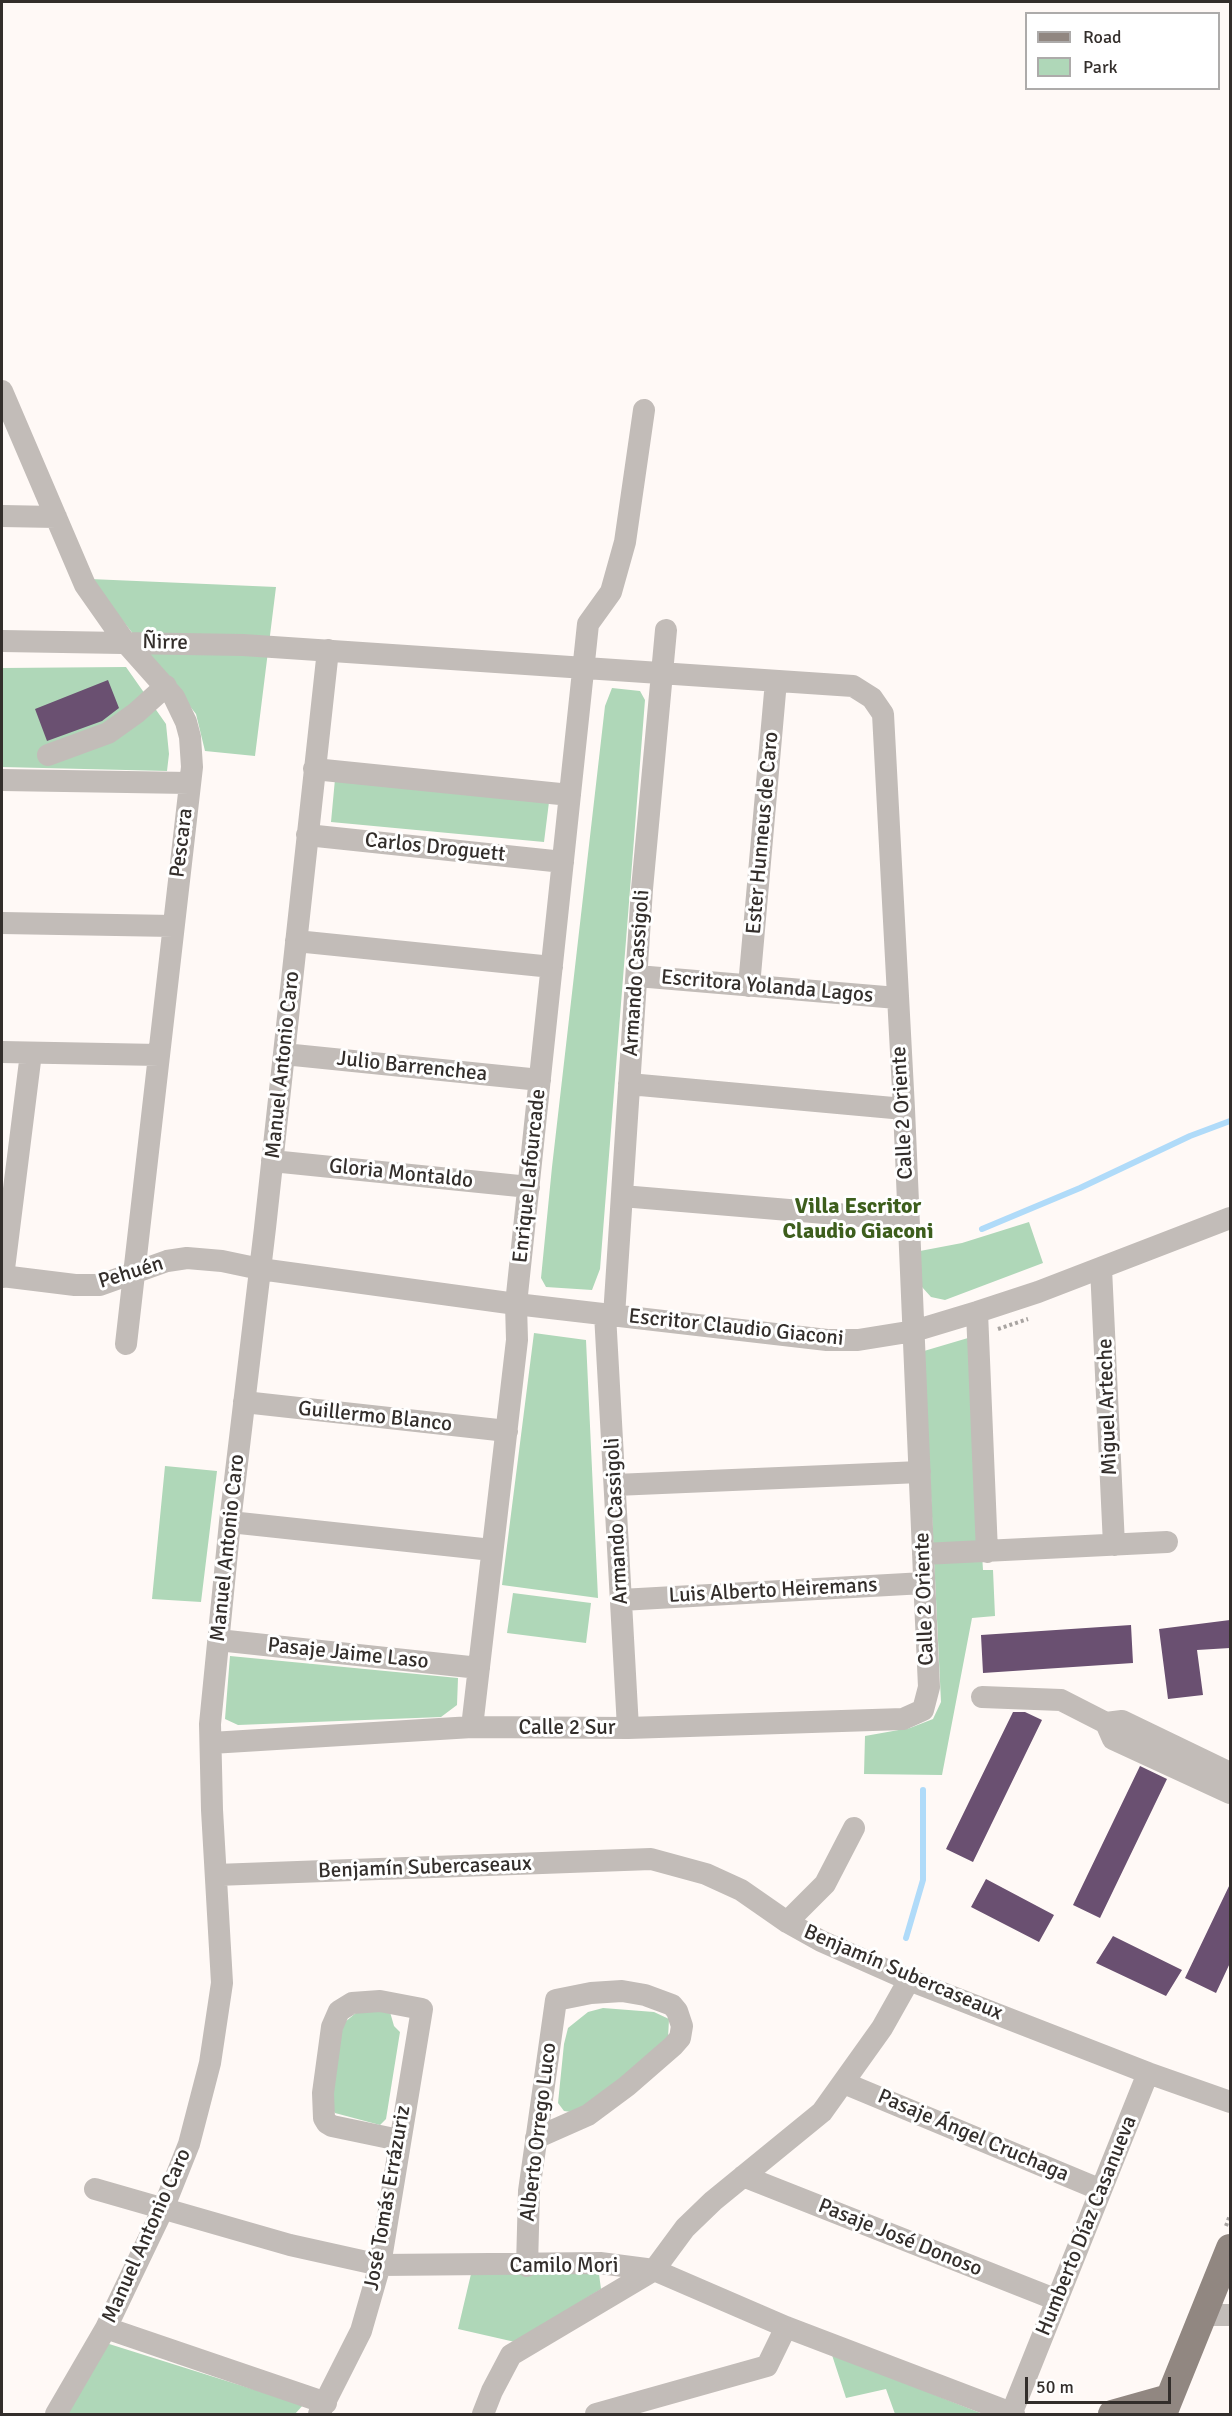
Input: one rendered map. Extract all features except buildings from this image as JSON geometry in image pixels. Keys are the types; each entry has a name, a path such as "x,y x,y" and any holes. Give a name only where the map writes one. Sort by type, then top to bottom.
{"main road":[{"path":"1112,2415 1166,2406 1217,2315 1230,2248"}],"street":[{"name":"Pescara","path":"3,398 85,585 125,642 166,686 181,709 192,752 136,1272 126,1344"},
{"name":"Enrique Lafourcade","path":"472,1727 518,1340 516,1304 588,624 611,592 625,542 644,410"},
{"path":"2,516 56,517"},
{"name":"Armando Cassigoli","path":"628,1728 615,1485 610,1315 622,1196 642,889 666,630"},
{"name":"Ñirre","path":"2,641 243,645 328,650 853,686 872,698"},
{"name":"Manuel Antonio Caro","path":"56,2415 106,2328 163,2209 189,2144 210,2063 222,1983 210,1724 230,1522 328,650"},
{"name":"Ester Hunneus de Caro","path":"748,986 776,681"},
{"path":"48,755 108,733 136,713 166,686"},
{"name":"Calle 2 Oriente","path":"872,698 883,714 904,1109 929,1687 923,1710"},
{"path":"314,769 570,795"},
{"path":"2,780 189,783"},
{"name":"Carlos Droguett","path":"307,835 563,862"},
{"path":"2,923 173,926"},
{"path":"296,941 552,967"},
{"name":"Escritora Yolanda Lagos","path":"637,976 897,998"},
{"path":"2,1053 159,1054"},
{"path":"2,1276 31,1053"},
{"name":"Julio Barrenchea","path":"284,1054 540,1080"},
{"path":"629,1084 904,1109"},
{"name":"Gloria Montaldo","path":"272,1161 529,1187"},
{"path":"622,1196 908,1220"},
{"name":"Escritor Claudio Giaconi","path":"260,1269 516,1304 827,1340 858,1340 914,1331 977,1312 1101,1268 1230,1218"},
{"name":"Pehuén","path":"2,1276 88,1286 112,1282 166,1261 187,1258 222,1261 260,1269"},
{"name":"Miguel Arteche","path":"1101,1268 1114,1545"},
{"path":"977,1312 987,1552"},
{"name":"Guillermo Blanco","path":"244,1402 507,1431"},
{"path":"615,1485 920,1472"},
{"path":"230,1522 492,1550"},
{"path":"923,1554 1167,1542"},
{"name":"Luis Alberto Heiremans","path":"621,1600 924,1582"},
{"name":"Pasaje Jaime Laso","path":"218,1640 478,1668"},
{"path":"982,1697 1061,1700 1106,1723 1113,1739 1195,1767 1227,1781"},
{"name":"Calle 2 Sur","path":"211,1743 472,1727 628,1728 903,1719 923,1710"},
{"path":"787,1922 825,1884 854,1828"},
{"name":"Benjamín Subercaseaux","path":"216,1875 651,1859 706,1874 741,1890 787,1922 821,1941 909,1980 1148,2073 1230,2102"},
{"path":"483,2415 492,2391 511,2355 654,2270 685,2228 713,2201 822,2112 882,2028 909,1980"},
{"name":"Alberto Orrego Luco","path":"527,2266 529,2191 556,2000 622,1991 645,1995 672,2005 680,2018 681,2032 673,2046 602,2106 588,2115 537,2138"},
{"name":"José Tomás Errázuriz","path":"322,2409 361,2331 380,2265 422,2008 380,2001 352,2003 339,2011 332,2027 322,2102 327,2123 399,2140"},
{"name":"Humberto Díaz Casanueva","path":"1013,2414 1148,2073"},
{"name":"Pasaje Ángel Cruchaga","path":"844,2083 1101,2190"},
{"name":"Pasaje José Donoso","path":"743,2176 1057,2301"},
{"name":"Camilo Mori","path":"95,2190 290,2245 380,2265 527,2266 600,2263 654,2270 786,2327 1013,2414"},
{"path":"596,2415 767,2366 786,2327"},
{"path":"106,2328 322,2409"}],"green space":[{"path":"90,579 276,587 255,756 205,751 196,714"},
{"path":"126,667 166,724 169,754 167,771 2,767 2,668"},
{"path":"612,688 640,691 645,700 600,1269 592,1290 546,1287 541,1278 552,1167 605,706"},
{"path":"335,779 549,802 544,842 331,822"},
{"path":"1029,1222 1043,1263 945,1300 931,1297 922,1287 920,1251 962,1243"},
{"path":"534,1333 586,1340 598,1598 502,1585"},
{"path":"968,1338 983,1570 993,1570 995,1616 972,1618 942,1775 864,1774 865,1736 910,1728 933,1719 941,1702 924,1351"},
{"path":"165,1466 217,1471 201,1602 152,1599"},
{"path":"513,1593 591,1603 586,1643 507,1633"},
{"path":"230,1656 458,1678 457,1705 441,1717 238,1725 225,1719"},
{"path":"603,2008 654,2012 669,2019 668,2039 578,2113 564,2111 558,2103 564,2044 568,2028 588,2012"},
{"path":"357,2012 390,2012 394,2026 400,2032 386,2119 380,2125 335,2113 329,2102 340,2036 345,2022"},
{"path":"471,2274 599,2274 601,2289 515,2342 458,2329"},
{"path":"106,2343 303,2405 295,2414 66,2414"},
{"path":"832,2355 983,2414 895,2414 886,2389 846,2398"}],"waterway":[{"path":"982,1229 1080,1188 1190,1136 1230,1121"},
{"path":"906,1938 923,1880 923,1790"}],"district":[{"name":"Villa Escritor Claudio Giaconi","path":"858,1220"}]}
